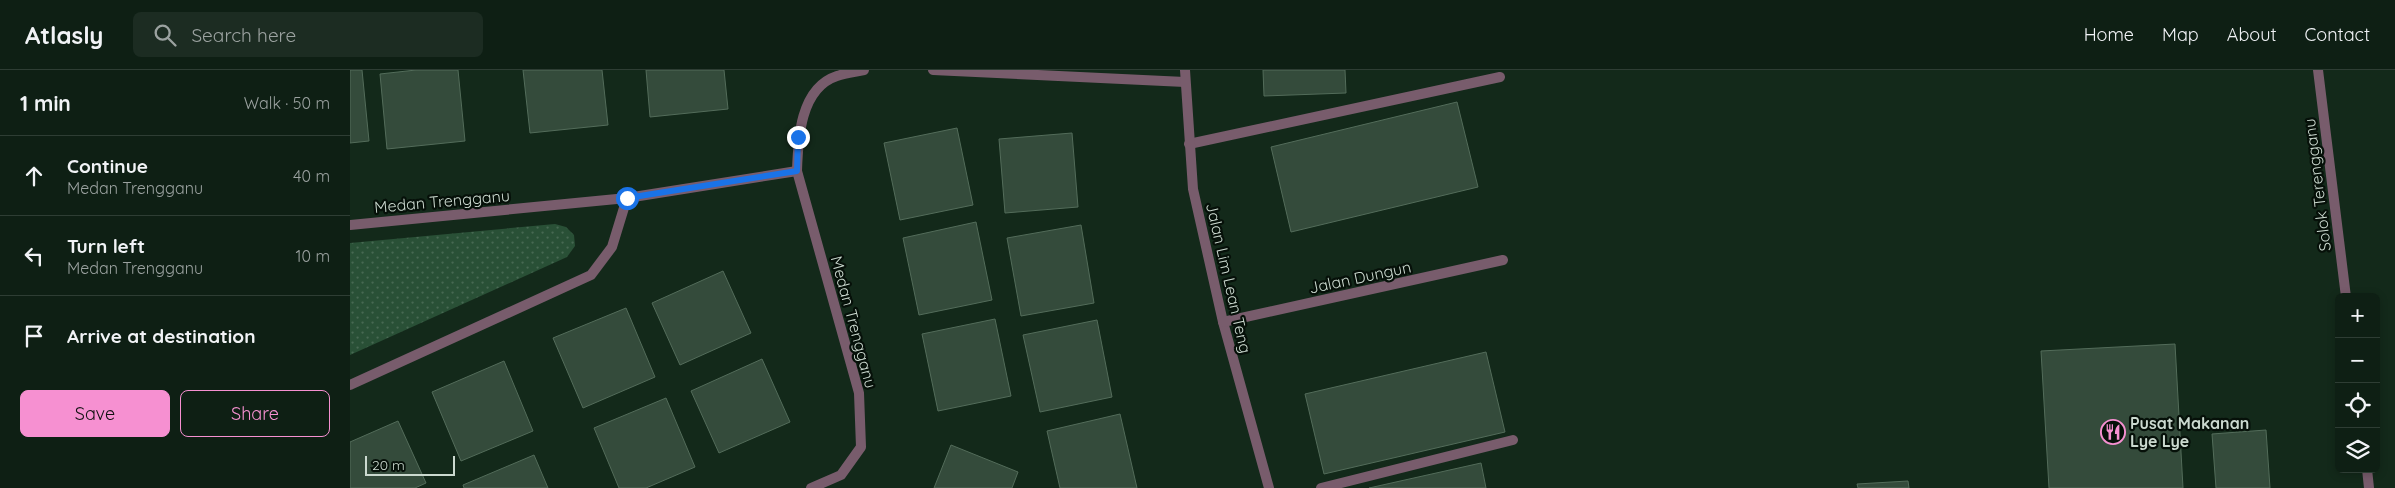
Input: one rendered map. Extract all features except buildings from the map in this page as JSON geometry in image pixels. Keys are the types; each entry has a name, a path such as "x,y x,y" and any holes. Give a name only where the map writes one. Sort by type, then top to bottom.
{"street":[{"name":"Medan Trengganu","path":"811,488 841,475 861,447 859,393 797,171 798,137 805,108 819,88 835,76 864,70"},
{"path":"933,70 996,71 1185,82"},
{"name":"Jalan Lim Lean Teng","path":"1185,70 1193,189 1223,322 1269,488"},
{"name":"Solok Terengganu","path":"2318,70 2346,293"},
{"path":"1189,144 1500,76"},
{"name":"Medan Trengganu","path":"350,224 627,198 797,171"},
{"path":"350,385 591,275 612,247 627,198"},
{"name":"Jalan Dungun","path":"1223,322 1503,260"},
{"path":"1322,488 1513,440"},
{"path":"2367,473 2369,488"}],"green space":[{"path":"555,224 566,227 574,235 575,246 567,257 350,355 350,243"}],"place":[{"name":"Pusat Makanan Lye Lye","path":"2113,432"}],"route":[{"path":"627,198 797,171 798,137"}]}
